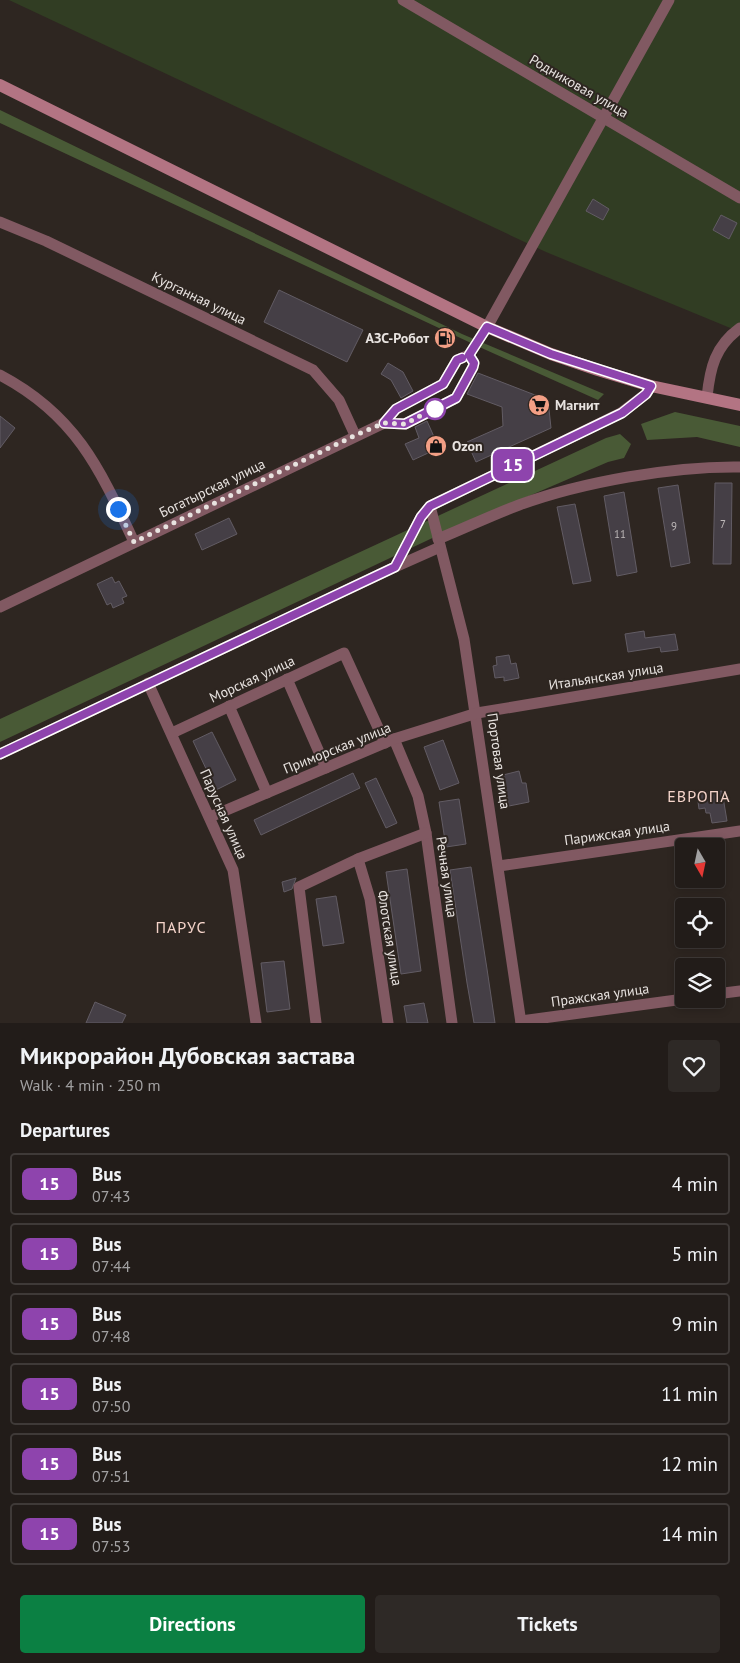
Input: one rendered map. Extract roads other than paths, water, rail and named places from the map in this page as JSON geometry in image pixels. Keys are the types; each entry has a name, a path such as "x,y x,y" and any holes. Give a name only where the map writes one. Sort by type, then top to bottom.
{"street":[{"name":"Родниковая улица","path":"403,0 740,198"},
{"path":"384,423 396,409 443,384 457,360 469,355 487,327 669,0"},
{"path":"0,86 487,327 551,354 651,386 740,405"},
{"name":"Курганная улица","path":"0,222 46,241 313,370 338,400 356,435"},
{"path":"707,397 710,370 715,355 728,337 740,328"},
{"path":"384,423 405,424 456,398 473,367 474,363 469,355"},
{"path":"0,375 18,385 50,408 80,439 103,475 134,542"},
{"path":"395,567 421,517 430,506 622,413 646,394 651,386"},
{"name":"Богатырская улица","path":"0,607 384,423"},
{"path":"0,754 395,567 439,543 520,505 620,479 719,467 740,467"},
{"name":"Портовая улица","path":"430,506 464,639 477,713 521,1022"},
{"name":"Морская улица","path":"172,733 344,653"},
{"name":"Речная улица","path":"344,653 418,796 426,833 452,1023"},
{"name":"Итальянская улица","path":"477,713 740,669"},
{"path":"287,679 326,768"},
{"name":"Парусная улица","path":"148,684 210,816 233,870 256,1023"},
{"path":"229,706 268,793"},
{"name":"Приморская улица","path":"210,816 389,741 477,713"},
{"name":"Парижская улица","path":"499,866 740,831"},
{"path":"316,1023 298,887 358,859 426,833"},
{"name":"Флотская улица","path":"358,859 370,898 388,1023"},
{"path":"725,993 740,991"},
{"name":"Пражская улица","path":"521,1022 675,1000"}],"place":[{"name":"АЗС-Робот","path":"445,338"},
{"name":"Магнит","path":"539,405"},
{"name":"Ozon","path":"436,446"}],"district":[{"name":"ЕВРОПА","path":"699,796"},
{"name":"ПАРУС","path":"181,927"}]}
